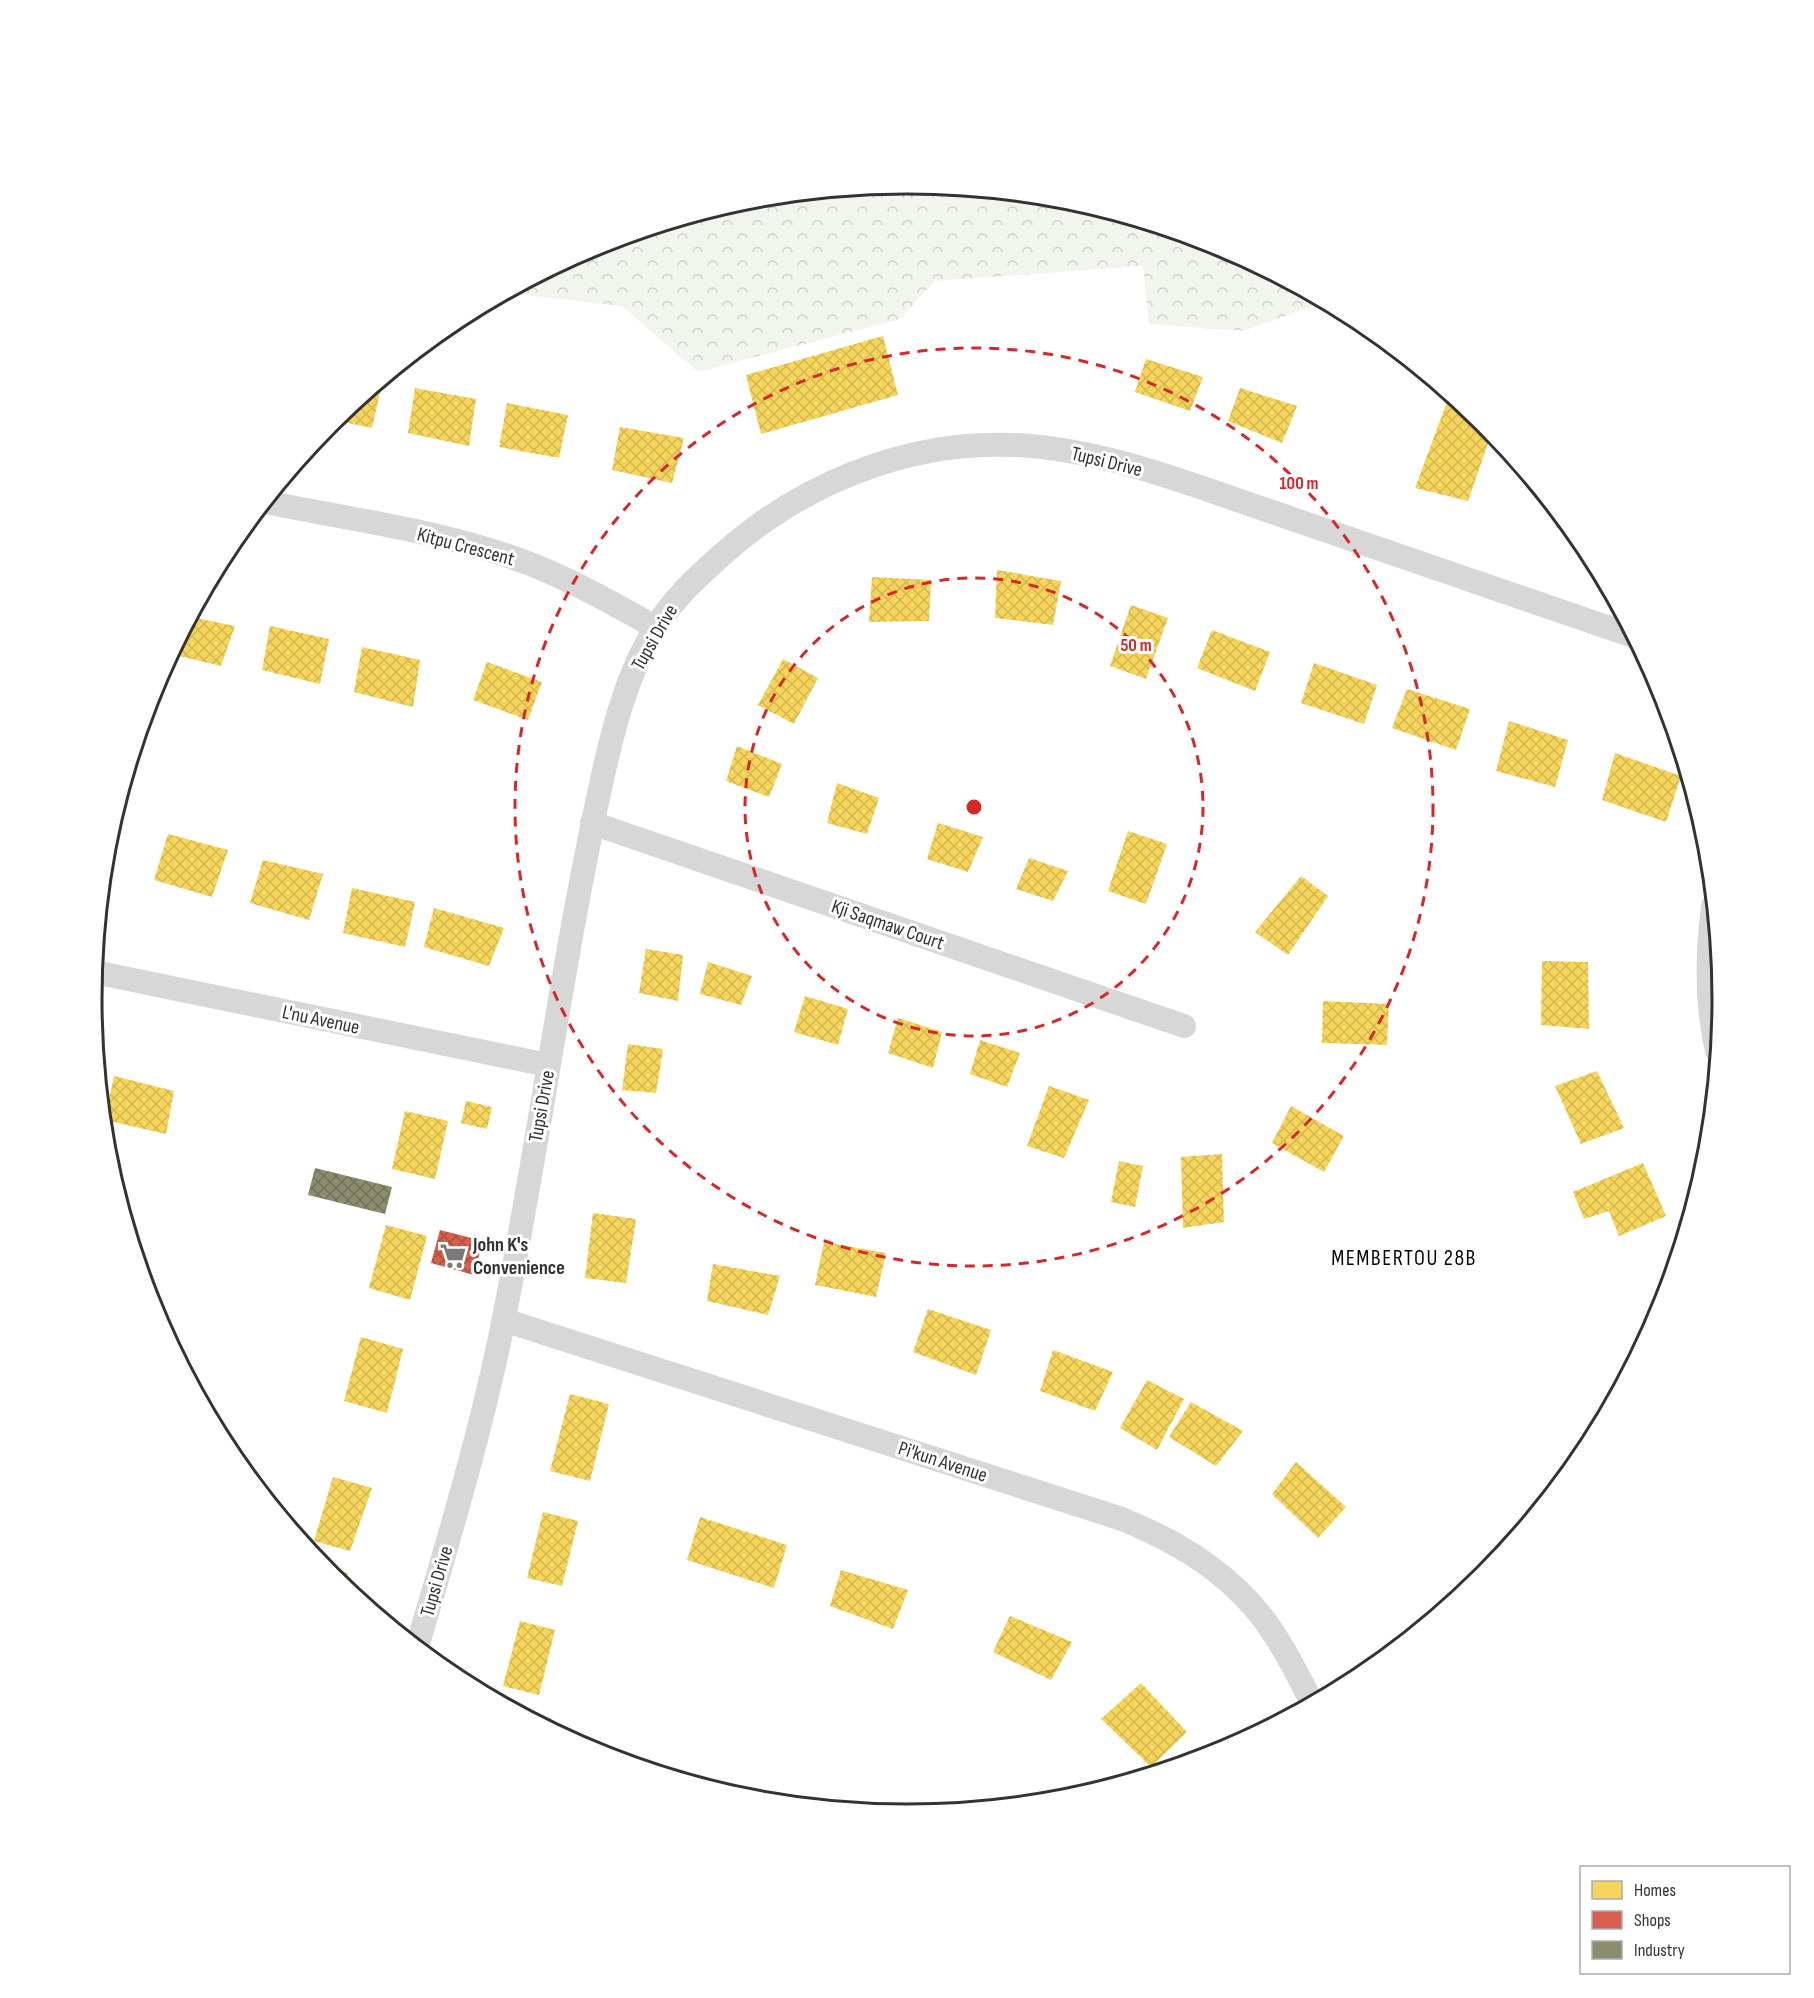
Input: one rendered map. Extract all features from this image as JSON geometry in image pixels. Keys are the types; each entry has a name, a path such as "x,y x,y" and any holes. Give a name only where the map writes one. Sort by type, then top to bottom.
{"street":[{"name":"Tupsi Drive","path":"419,1640 464,1484 504,1320 592,823 614,726 623,697 655,627 674,601 755,526 820,487 906,456 976,445 1016,445 1102,457 1132,466 1624,633"},
{"name":"Kitpu Crescent","path":"273,504 441,537 532,565 614,604 655,627"},
{"name":"Kji Saqmaw Court","path":"592,823 1184,1026"},
{"path":"1710,944 1709,981 1712,1005"},
{"name":"L'nu Avenue","path":"103,974 548,1065"},
{"name":"Pi'kun Avenue","path":"504,1320 1122,1519 1149,1530 1203,1561 1242,1593 1274,1633 1308,1696"}],"green space":[{"path":"907,194 1012,201 1064,209 1115,221 1215,255 1263,277 1315,305 1243,331 1149,324 1143,266 935,281 900,319 698,372 622,306 519,294 599,255 699,221 750,209 802,201"}],"building: Homes":[{"path":"883,336 898,395 761,434 746,375"},
{"path":"1146,359 1203,377 1190,411 1135,392"},
{"path":"415,388 476,399 469,446 408,433"},
{"path":"1240,388 1297,406 1282,443 1228,421"},
{"path":"380,390 372,428 346,423"},
{"path":"1447,402 1488,443 1468,501 1415,488"},
{"path":"507,403 568,415 559,458 499,447"},
{"path":"620,427 684,438 672,483 612,470"},
{"path":"997,570 1061,581 1053,625 995,618"},
{"path":"872,577 931,580 929,621 869,622"},
{"path":"1131,605 1168,618 1146,679 1110,666"},
{"path":"198,618 235,626 221,666 179,656"},
{"path":"270,626 329,639 320,684 262,670"},
{"path":"1212,630 1270,652 1255,691 1197,668"},
{"path":"362,647 420,660 413,707 354,692"},
{"path":"783,659 818,678 794,724 758,705"},
{"path":"487,662 542,682 528,720 473,700"},
{"path":"1314,663 1377,685 1364,724 1301,703"},
{"path":"1407,689 1470,709 1456,750 1392,728"},
{"path":"1509,721 1568,740 1555,787 1496,771"},
{"path":"737,746 782,764 769,797 726,781"},
{"path":"1615,753 1681,777 1666,822 1602,800"},
{"path":"837,783 879,798 867,834 827,823"},
{"path":"938,823 983,837 968,872 927,859"},
{"path":"1128,831 1167,844 1146,904 1108,891"},
{"path":"168,834 228,850 212,897 154,880"},
{"path":"1029,858 1068,871 1053,901 1016,889"},
{"path":"263,860 323,874 309,920 250,903"},
{"path":"1301,876 1328,896 1288,955 1255,932"},
{"path":"352,888 415,902 405,947 343,933"},
{"path":"434,908 504,928 489,966 424,947"},
{"path":"646,949 683,955 678,1001 639,993"},
{"path":"1542,961 1588,962 1589,1029 1541,1025"},
{"path":"708,962 752,976 741,1005 700,994"},
{"path":"805,996 848,1009 838,1045 794,1032"},
{"path":"1323,1001 1389,1004 1387,1045 1322,1043"},
{"path":"898,1018 942,1032 933,1068 888,1053"},
{"path":"980,1040 1020,1053 1007,1087 970,1074"},
{"path":"628,1044 663,1049 656,1093 622,1090"},
{"path":"1597,1071 1624,1128 1581,1144 1555,1086"},
{"path":"114,1076 174,1091 166,1134 112,1122 109,1102"},
{"path":"1049,1086 1089,1100 1064,1158 1027,1146"},
{"path":"466,1101 492,1107 487,1129 461,1123"},
{"path":"1291,1106 1344,1136 1324,1172 1272,1143"},
{"path":"405,1111 448,1121 435,1179 392,1169"},
{"path":"1222,1154 1224,1222 1183,1228 1181,1157"},
{"path":"1119,1161 1143,1166 1135,1207 1111,1202"},
{"path":"1643,1163 1666,1216 1619,1236 1609,1211 1584,1219 1573,1192"},
{"path":"593,1213 636,1219 626,1283 585,1278"},
{"path":"386,1225 427,1236 410,1300 369,1288"},
{"path":"824,1242 886,1253 876,1297 815,1285"},
{"path":"713,1264 780,1276 768,1315 707,1301"},
{"path":"928,1309 991,1330 976,1375 913,1352"},
{"path":"361,1337 403,1349 387,1413 344,1401"},
{"path":"1053,1350 1113,1372 1095,1411 1040,1391"},
{"path":"1147,1380 1184,1399 1157,1450 1120,1428"},
{"path":"570,1394 609,1404 590,1481 550,1471"},
{"path":"1191,1402 1243,1431 1216,1466 1169,1437"},
{"path":"1296,1462 1346,1507 1318,1538 1272,1494"},
{"path":"333,1477 372,1488 350,1551 314,1541"},
{"path":"543,1512 578,1521 562,1586 527,1578"},
{"path":"700,1517 787,1545 774,1588 687,1560"},
{"path":"841,1570 908,1590 893,1629 830,1606"},
{"path":"1010,1616 1072,1642 1051,1680 993,1652"},
{"path":"520,1621 555,1630 539,1695 503,1686"},
{"path":"1141,1683 1187,1732 1150,1766 1101,1719"}],"building: Shops":[{"path":"440,1230 483,1241 474,1275 431,1263"}],"building: Industry":[{"path":"315,1168 392,1187 385,1214 308,1195"}],"place":[{"name":"John K's Convenience","path":"453,1256"}],"district":[{"name":"MEMBERTOU 28B","path":"1404,1257"}]}
